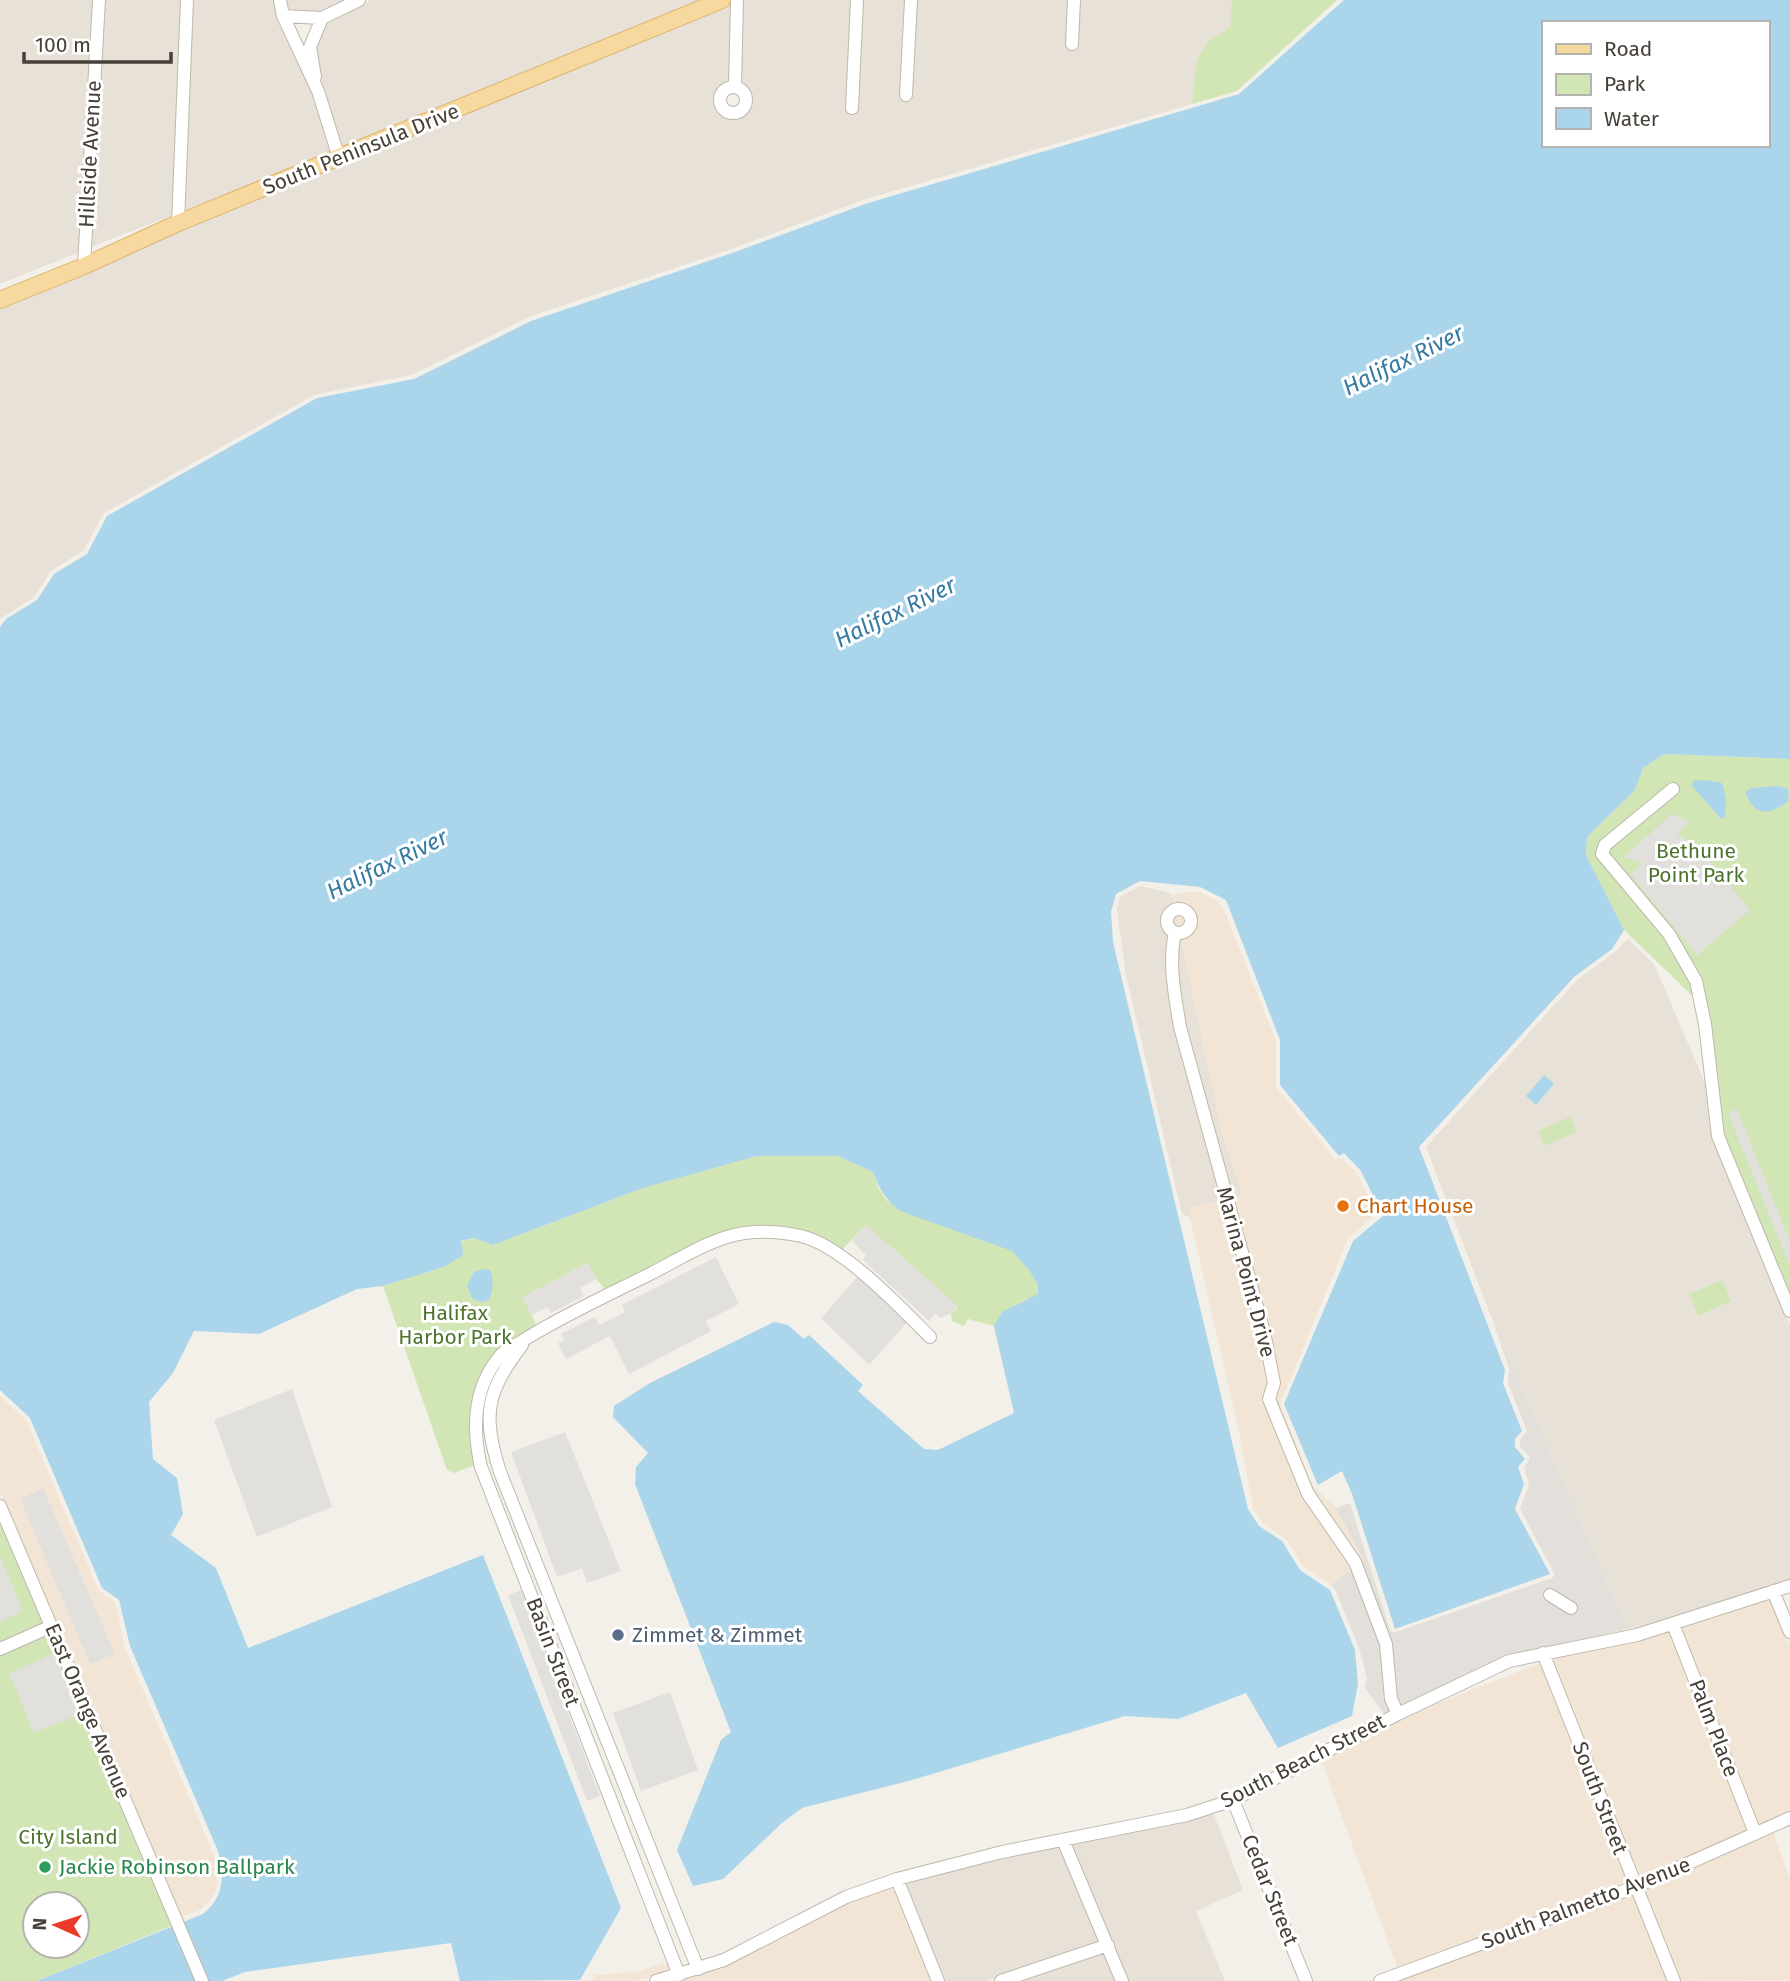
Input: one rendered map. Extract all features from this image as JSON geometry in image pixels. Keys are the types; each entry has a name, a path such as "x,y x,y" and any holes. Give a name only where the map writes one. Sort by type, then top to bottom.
{"main road":[{"name":"South Peninsula Drive","path":"0,300 84,266 178,223 722,0"}],"street":[{"name":"Hillside Avenue","path":"84,266 99,0"},
{"path":"178,223 187,0"},
{"path":"280,0 283,16 318,91 340,158"},
{"path":"283,16 322,19 359,0"},
{"path":"734,87 737,0"},
{"path":"852,108 857,0"},
{"path":"906,95 911,0"},
{"path":"1072,44 1074,0"},
{"path":"318,91 310,47 322,19"},
{"path":"1673,789 1605,845 1602,854 1669,934 1696,981 1705,1024 1718,1136 1790,1311"},
{"name":"Marina Point Drive","path":"1175,933 1171,952 1180,1027 1264,1332 1274,1383 1269,1399 1308,1494 1355,1562 1386,1644 1391,1699 1398,1714"},
{"name":"Basin Street","path":"680,1975 481,1467 475,1441 477,1403 501,1354 547,1325 725,1237 751,1233 803,1236 827,1246 894,1302 930,1337"},
{"name":"Basin Street","path":"526,1339 496,1383 490,1405 489,1424 497,1461 698,1969"},
{"path":"481,1467 497,1461"},
{"name":"East Orange Avenue","path":"2,1510 202,1981"},
{"path":"514,1553 529,1545"},
{"name":"South Beach Street","path":"656,1981 724,1960 846,1897 897,1879 1002,1852 1187,1815 1233,1800 1398,1714 1509,1661 1637,1635 1790,1586"},
{"path":"1773,1591 1790,1632"},
{"path":"1550,1595 1571,1608"},
{"name":"Palm Place","path":"1673,1623 1755,1833"},
{"path":"0,1649 52,1626"},
{"path":"549,1640 564,1633"},
{"name":"South Street","path":"1543,1653 1674,1981"},
{"path":"571,1696 586,1689"},
{"name":"Cedar Street","path":"1233,1800 1306,1981"},
{"path":"619,1818 634,1811"},
{"name":"South Palmetto Avenue","path":"1380,1981 1635,1887 1790,1818"},
{"path":"1063,1840 1122,1981"},
{"path":"897,1879 938,1981"},
{"path":"1002,1981 1108,1945"}],"shaded area":[{"path":"0,0 93,0 79,252 0,284"},
{"path":"105,0 181,0 173,215 91,247"},
{"path":"193,0 274,0 277,21 312,92 332,153 185,210"},
{"path":"285,0 347,0 320,13 288,11"},
{"path":"371,0 709,0 343,149 323,90 316,48 327,22"},
{"path":"743,0 851,0 846,112 857,113 863,0 905,0 900,100 911,101 917,0 1068,0 1066,49 1077,50 1079,0 1232,0 1232,9 1230,27 1207,42 1196,62 1192,104 866,199 734,248 529,317 412,375 314,395 104,513 83,551 51,571 34,597 0,619 0,306 180,228 732,2 729,83 719,88 714,101 716,108 724,116 740,117 747,112 752,99 748,90 740,84"},
{"path":"1672,814 1689,822 1677,835 1696,844 1750,910 1697,955 1630,874 1643,863 1624,857"},
{"path":"1140,886 1172,895 1222,1132 1243,1195 1190,1208 1190,1218 1182,1214 1126,975 1117,909 1120,897"},
{"path":"1200,892 1217,901 1224,910 1276,1041 1276,1087 1335,1159 1343,1159 1357,1173 1376,1213 1348,1239 1280,1404 1313,1486 1336,1508 1363,1561 1360,1562 1314,1492 1268,1383 1263,1397 1351,1570 1331,1585 1304,1567 1286,1539 1263,1523 1253,1508 1239,1432 1190,1218 1190,1208 1243,1195 1222,1132 1172,895"},
{"path":"1628,939 1654,964 1707,1088 1712,1138 1790,1325 1790,1580 1657,1623 1628,1629 1494,1324 1426,1147 1577,980"},
{"path":"1737,1109 1790,1242 1790,1266 1728,1113"},
{"path":"866,1225 958,1306 951,1314 940,1318 935,1314 929,1321 863,1260 866,1255 852,1241"},
{"path":"716,1257 739,1304 706,1321 711,1331 629,1374 610,1336 566,1359 558,1343 564,1340 561,1334 595,1317 599,1325 625,1312 622,1305"},
{"path":"588,1263 596,1279 580,1288 584,1296 551,1313 547,1307 532,1315 522,1297"},
{"path":"861,1273 911,1318 869,1365 821,1318"},
{"path":"1494,1324 1628,1629 1507,1656 1401,1707 1360,1562 1363,1560 1336,1508 1350,1503 1393,1633 1552,1578 1555,1575 1520,1509 1529,1484 1524,1468 1530,1458 1520,1446 1520,1440 1527,1431 1508,1383 1509,1369","holes":["1549,1589 1578,1607 1572,1615 1542,1597"]},
{"path":"292,1389 332,1507 257,1537 214,1420"},
{"path":"0,1396 26,1420 98,1589 115,1602 125,1648 213,1853 217,1867 217,1887 213,1897 200,1910 181,1917 0,1492"},
{"path":"565,1432 621,1571 587,1583 582,1568 557,1577 511,1452"},
{"path":"43,1488 115,1654 90,1664 20,1499"},
{"path":"0,1557 23,1611 0,1622"},
{"path":"1351,1570 1380,1645 1391,1712 1385,1715 1365,1688 1367,1678 1359,1648 1331,1585"},
{"path":"521,1590 600,1796 587,1801 508,1595"},
{"path":"1770,1598 1790,1646 1790,1813 1758,1826 1681,1627"},
{"path":"1670,1630 1748,1831 1638,1880 1552,1659"},
{"path":"62,1650 88,1711 34,1733 9,1673"},
{"path":"1541,1663 1628,1884 1398,1969 1321,1760 1415,1712"},
{"path":"670,1692 698,1770 641,1791 613,1713"},
{"path":"1213,1812 1243,1890 1196,1911 1225,1981 1127,1981 1070,1844 1189,1820"},
{"path":"1773,1831 1790,1880 1790,1980 1680,1981 1642,1889"},
{"path":"1059,1846 1101,1942 986,1981 944,1981 904,1882"},
{"path":"894,1885 932,1981 678,1981 726,1965 848,1902"},
{"path":"1632,1893 1668,1981 1395,1981"},
{"path":"1103,1953 1115,1981 1019,1981"},
{"path":"669,1962 672,1972 633,1981 585,1981 593,1979 594,1975 635,1972"}],"green space":[{"path":"1232,0 1337,0 1237,91 1192,104 1196,62 1207,42 1230,27"},
{"name":"Bethune Point Park","path":"1664,754 1790,759 1790,1307 1726,1156 1702,1005 1624,930 1586,855 1587,837 1635,790 1643,768"},
{"path":"1570,1117 1577,1132 1544,1146 1538,1131"},
{"name":"Halifax Harbor Park","path":"757,1156 838,1156 873,1172 887,1201 1012,1251 1037,1283 1038,1295 1013,1306 994,1326 968,1319 964,1326 952,1321 951,1314 958,1307 866,1225 837,1255 803,1236 725,1238 610,1294 596,1279 588,1263 523,1297 539,1331 501,1354 477,1403 480,1463 454,1473 447,1470 383,1286 444,1267 461,1242 474,1238 493,1245 643,1188"},
{"path":"1722,1280 1731,1301 1698,1316 1689,1294"},
{"name":"City Island","path":"0,1511 178,1923 91,1959 91,1890 21,1890 21,1960 88,1960 37,1981 0,1981"}],"water":[{"name":"Halifax River","path":"1344,0 1790,0 1790,759 1664,754 1643,768 1635,790 1587,837 1586,855 1624,930 1612,949 1574,977 1419,1147 1505,1370 1503,1383 1522,1431 1515,1439 1515,1447 1525,1459 1518,1467 1524,1484 1515,1509 1550,1574 1395,1629 1352,1494 1342,1471 1318,1485 1284,1404 1353,1241 1383,1216 1361,1171 1344,1153 1339,1156 1280,1085 1280,1040 1226,900 1200,887 1140,881 1116,894 1111,912 1113,942 1248,1509 1259,1526 1282,1541 1300,1570 1330,1590 1355,1650 1358,1684 1352,1716 1278,1748 1246,1693 1178,1719 1125,1716 912,1780 802,1808 783,1822 723,1879 693,1886 677,1850 721,1740 731,1732 635,1484 636,1467 648,1453 613,1417 614,1406 650,1383 774,1322 788,1325 804,1339 809,1335 863,1385 858,1391 924,1449 938,1450 1014,1413 994,1326 1002,1312 1038,1294 1037,1283 1012,1251 900,1211 884,1194 873,1172 838,1156 757,1156 643,1188 493,1245 474,1238 461,1241 463,1255 444,1267 383,1286 357,1289 259,1334 194,1331 173,1373 149,1402 153,1459 177,1478 183,1514 171,1535 216,1568 248,1648 483,1555 621,1908 580,1980 460,1981 451,1943 245,1972 222,1981 37,1981 203,1914 219,1893 222,1869 218,1851 130,1646 119,1600 102,1588 30,1418 0,1390 0,627 6,619 37,600 54,574 87,554 107,516 317,398 414,379 531,321 735,252 868,203 1239,94"},
{"path":"1693,781 1722,783 1726,799 1725,817 1721,819 1692,786"},
{"path":"1751,788 1787,788 1788,801 1769,811 1758,810 1745,792"},
{"path":"1544,1075 1554,1084 1536,1105 1526,1096"},
{"path":"490,1270 492,1289 489,1300 481,1302 472,1298 467,1286 474,1272"}],"place":[{"name":"Chart House","path":"1343,1206"},
{"name":"Zimmet & Zimmet","path":"618,1635"},
{"name":"Jackie Robinson Ballpark","path":"45,1867"}]}
